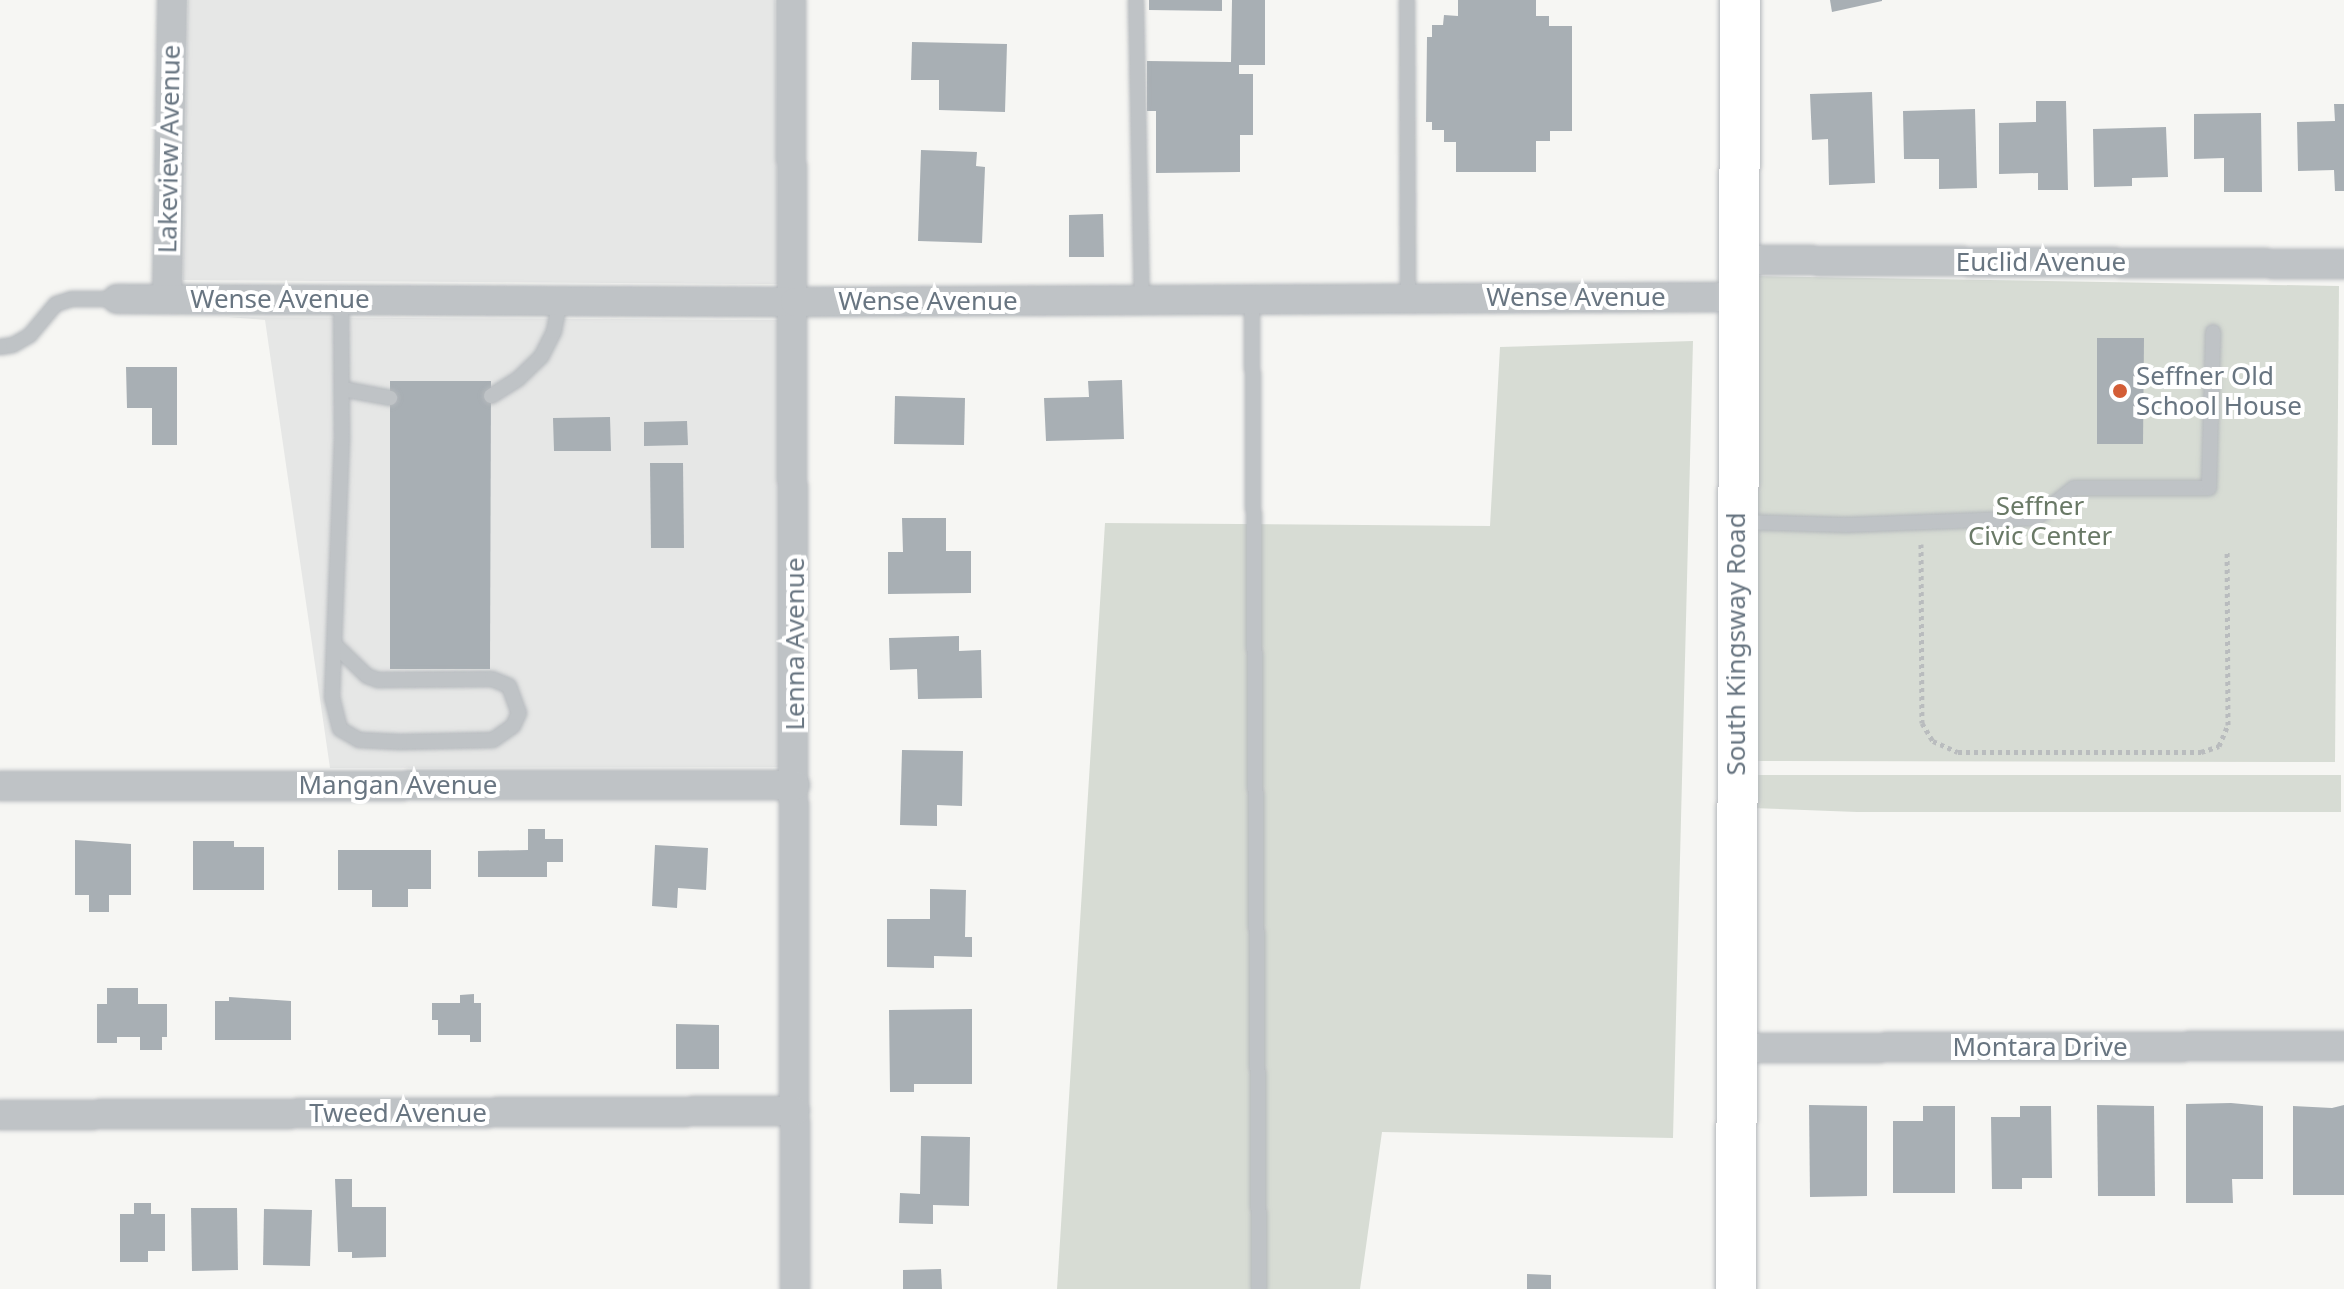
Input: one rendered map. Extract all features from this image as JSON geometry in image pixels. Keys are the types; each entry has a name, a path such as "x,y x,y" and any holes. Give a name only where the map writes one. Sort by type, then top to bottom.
{"street":[{"name":"Lakeview Avenue","path":"167,298 172,0"},
{"name":"Lenna Avenue","path":"791,0 795,302 795,1289"},
{"name":"South Kingsway Road","path":"1736,1289 1740,0"},
{"name":"Euclid Avenue","path":"1739,278 2344,264"},
{"name":"Wense Avenue","path":"117,299 795,302 1408,298 1739,278"},
{"name":"Mangan Avenue","path":"0,786 795,785"},
{"name":"Montara Drive","path":"1736,1048 2344,1046"},
{"name":"Tweed Avenue","path":"0,1115 795,1111"}],"lane":[{"path":"1136,0 1142,300"},
{"path":"1407,0 1408,298"},
{"path":"0,347 13,345 30,335 56,304 71,299 117,299"},
{"path":"335,645 367,676 378,680 492,679 509,686 519,713 513,726 493,740 359,740 340,729 334,714 335,645 343,389 341,299"},
{"path":"1252,299 1259,1289"},
{"path":"491,396 518,379 541,357 554,331 560,301"},
{"path":"1736,522 1920,523 2036,518 2074,488 2209,488 2213,332"},
{"path":"343,389 390,398"}],"path":[{"path":"1920,523 1922,723 1933,741 1958,752 2201,752 2219,746 2228,725 2227,552"}],"shaded area":[{"path":"188,0 775,0 778,284 183,280"},
{"path":"228,317 779,320 779,767 330,768 265,320"}],"green space":[{"name":"Seffner Civic Center","path":"1756,276 2339,286 2335,762 1756,761"},
{"path":"1693,341 1673,1138 1382,1132 1360,1289 1057,1289 1105,523 1490,526 1500,347"},
{"path":"1752,775 2341,775 2341,812 1857,812 1752,808"}],"building":[{"path":"1149,0 1222,0 1222,11 1149,10"},
{"path":"1232,0 1265,0 1265,65 1239,65 1239,74 1253,74 1253,135 1240,135 1240,172 1156,173 1156,111 1147,111 1147,61 1231,62"},
{"path":"1458,0 1536,0 1536,16 1549,16 1549,26 1572,26 1572,131 1550,131 1550,141 1536,141 1536,172 1456,172 1456,142 1444,142 1444,130 1432,130 1432,122 1426,122 1427,37 1432,37 1432,25 1443,25 1444,15 1458,16"},
{"path":"1830,0 1882,0 1882,1 1832,12"},
{"path":"912,42 1007,44 1005,112 939,110 939,80 911,80"},
{"path":"1872,92 1875,183 1829,185 1828,139 1812,140 1810,94"},
{"path":"2036,101 2066,101 2068,190 2038,190 2038,173 1999,174 1999,123 2036,122"},
{"path":"2334,104 2344,104 2344,191 2335,191 2334,170 2298,171 2297,122 2335,121"},
{"path":"1975,109 1977,188 1939,189 1939,159 1904,159 1903,111"},
{"path":"2261,113 2262,192 2224,192 2224,158 2194,159 2194,114"},
{"path":"2166,127 2168,177 2132,178 2132,186 2094,187 2093,129"},
{"path":"921,150 977,152 976,166 985,167 982,243 918,241"},
{"path":"1103,214 1104,257 1069,257 1069,215"},
{"name":"Seffner Old School House","path":"2097,338 2144,338 2143,444 2097,444"},
{"path":"126,367 177,367 177,445 152,445 152,408 127,408"},
{"path":"1122,380 1124,439 1046,441 1044,398 1089,397 1088,381"},
{"path":"390,381 491,381 490,669 390,669"},
{"path":"895,396 965,398 964,445 894,444"},
{"path":"610,417 611,451 554,451 553,418"},
{"path":"687,421 688,445 644,446 644,422"},
{"path":"650,463 683,463 684,548 651,548"},
{"path":"902,518 946,518 946,551 971,551 971,593 888,594 888,552 903,552"},
{"path":"959,636 959,651 981,650 982,698 918,699 917,669 890,670 889,638"},
{"path":"902,750 963,751 962,806 937,805 937,826 900,825"},
{"path":"528,829 545,829 545,839 563,839 563,862 547,862 547,877 478,877 478,851 528,850"},
{"path":"75,840 131,844 131,895 109,895 109,912 89,912 89,895 75,895"},
{"path":"193,841 234,841 234,847 264,847 264,890 193,890"},
{"path":"655,845 708,848 706,890 678,888 677,908 652,906"},
{"path":"338,850 431,850 431,889 408,889 408,907 372,907 372,890 338,890"},
{"path":"930,889 966,890 965,937 972,937 972,957 934,956 934,968 887,967 887,919 930,919"},
{"path":"107,988 138,988 138,1004 167,1004 167,1037 162,1037 162,1050 140,1050 140,1037 117,1037 117,1043 97,1043 97,1004 107,1004"},
{"path":"474,994 474,1003 481,1003 481,1042 470,1042 470,1035 438,1035 438,1020 432,1020 432,1003 460,1003 460,995"},
{"path":"229,997 291,1001 291,1040 215,1040 215,1001 229,1001"},
{"path":"972,1009 972,1084 914,1084 914,1092 890,1092 889,1010"},
{"path":"676,1024 719,1025 719,1069 676,1069"},
{"path":"2186,1104 2263,1106 2263,1179 2232,1179 2233,1203 2186,1203"},
{"path":"1809,1105 1867,1106 1867,1196 1810,1197"},
{"path":"2097,1105 2154,1106 2155,1196 2098,1196"},
{"path":"2344,1105 2344,1195 2293,1195 2293,1106 2332,1108"},
{"path":"1923,1106 1955,1106 1955,1193 1893,1193 1893,1121 1923,1121"},
{"path":"2020,1106 2051,1106 2052,1178 2022,1178 2022,1189 1992,1189 1991,1117 2020,1117"},
{"path":"921,1136 970,1137 969,1206 933,1205 933,1224 899,1223 900,1193 920,1194"},
{"path":"335,1179 352,1179 352,1207 386,1207 386,1257 352,1258 352,1252 338,1252"},
{"path":"134,1203 151,1203 151,1214 165,1214 165,1251 148,1251 148,1262 120,1262 120,1214 134,1214"},
{"path":"191,1208 237,1208 238,1270 192,1271"},
{"path":"264,1209 312,1210 310,1266 263,1265"},
{"path":"941,1269 942,1289 903,1289 903,1270"},
{"path":"1527,1274 1551,1275 1551,1289 1527,1289"}],"place":[{"name":"Seffner Old School House","path":"2120,391"}]}
